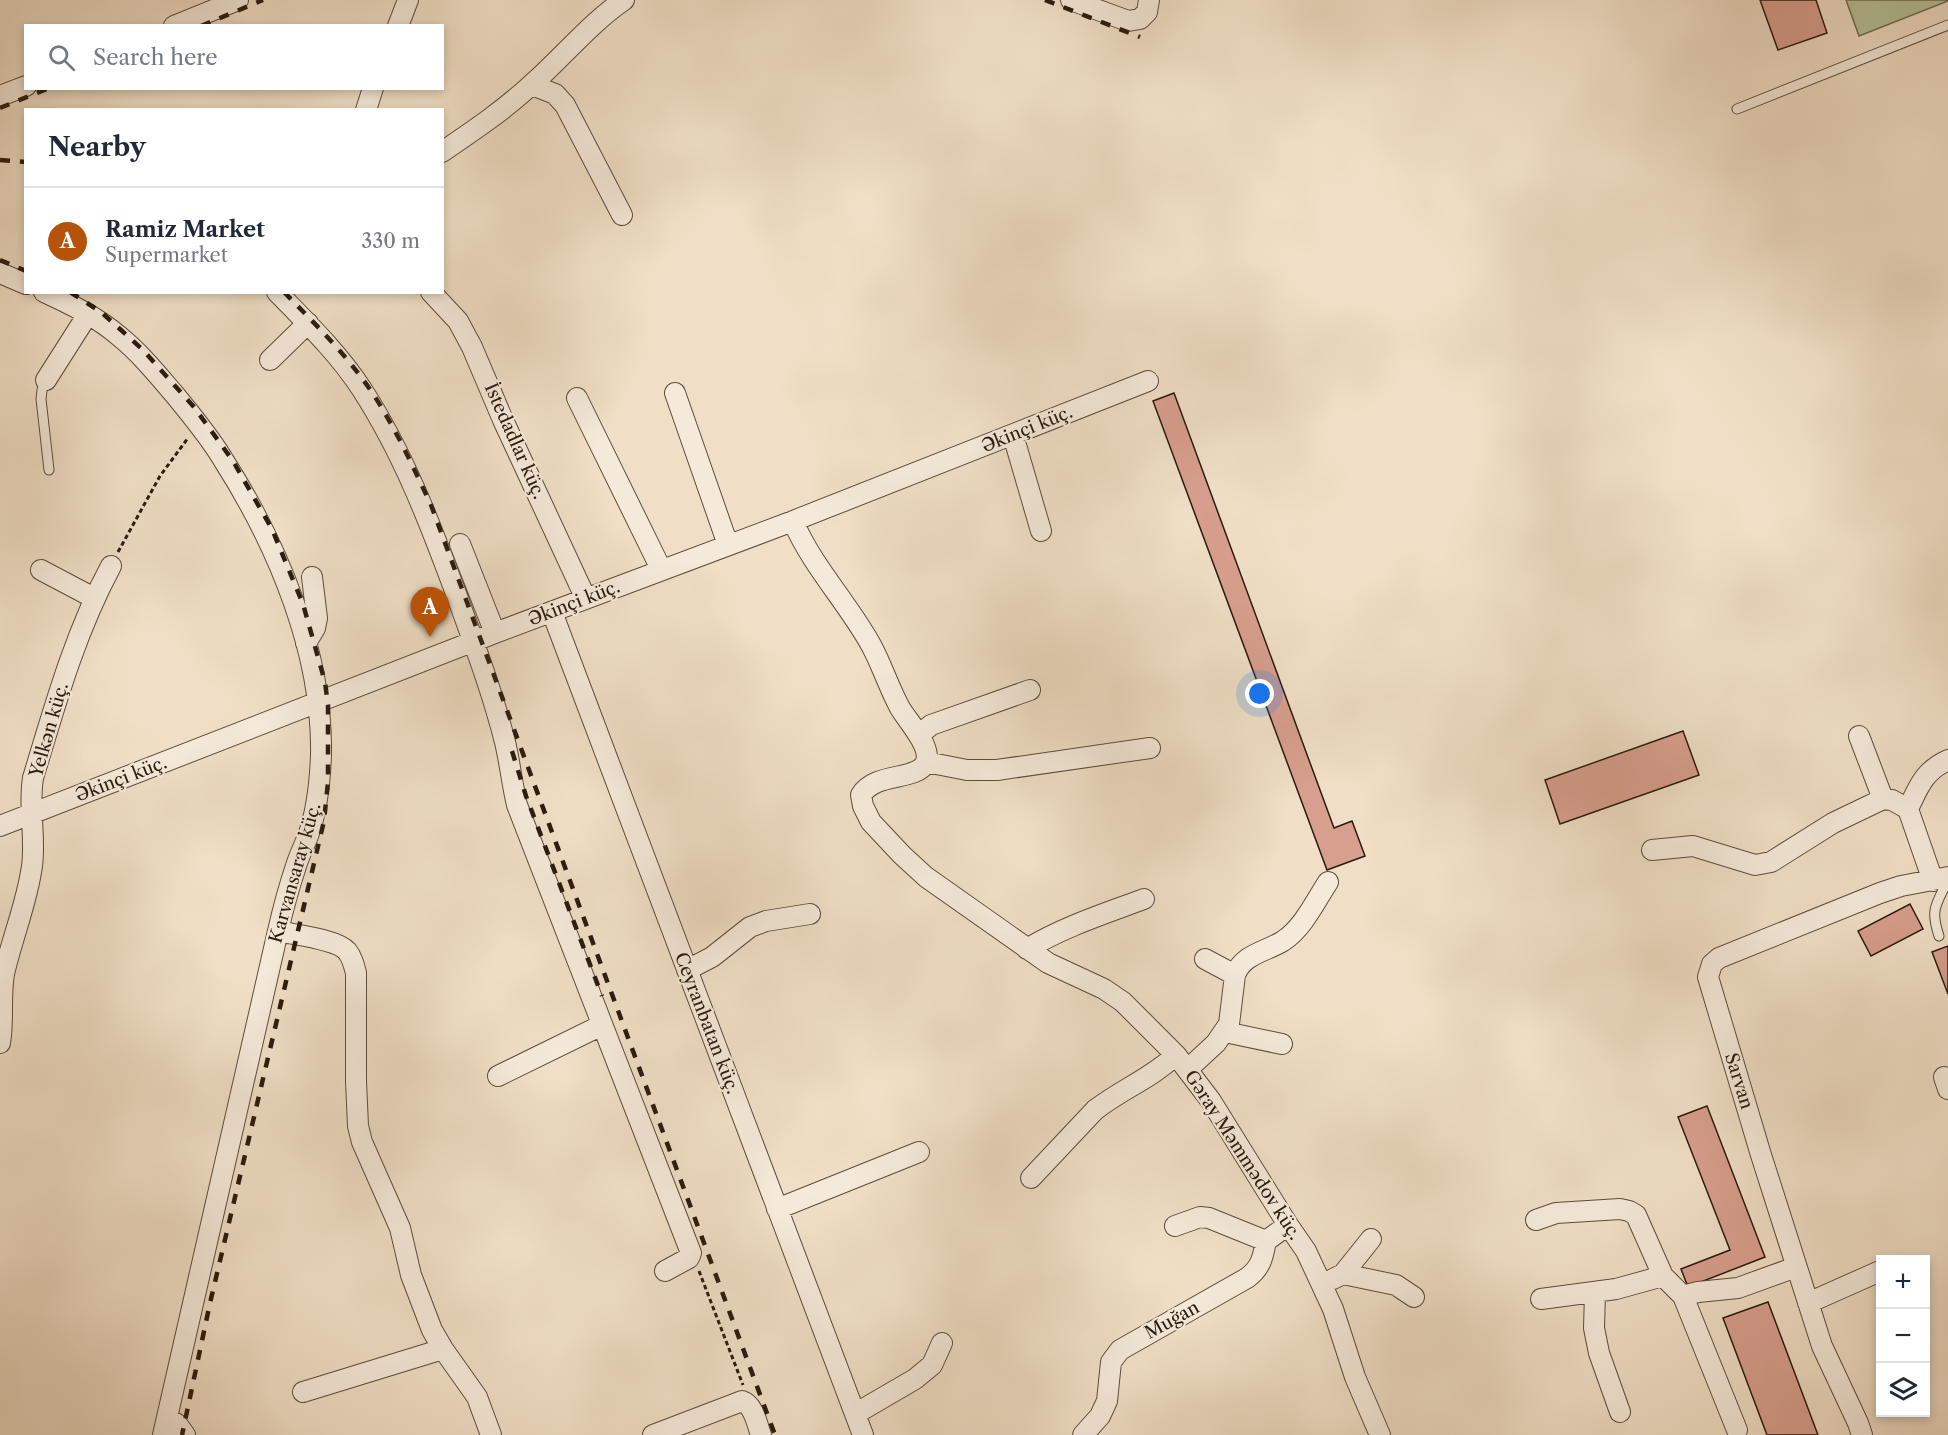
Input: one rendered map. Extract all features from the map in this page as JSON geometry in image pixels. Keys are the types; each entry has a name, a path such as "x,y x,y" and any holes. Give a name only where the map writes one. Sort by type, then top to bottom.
{"street":[{"path":"179,24 238,0"},
{"path":"399,24 408,0"},
{"path":"444,151 532,85 590,27 624,0"},
{"path":"1071,0 1128,21 1140,20 1147,12 1149,0"},
{"path":"532,85 555,94 565,105 622,215"},
{"path":"0,96 24,87"},
{"path":"367,108 372,90"},
{"path":"0,273 24,283"},
{"name":"Karvansaray küç.","path":"48,294 88,314 118,335 151,367 224,460 267,537 292,598 306,643 318,702 321,756 314,817 290,884 278,931 165,1426"},
{"path":"279,294 349,370 392,440 417,493 474,641 505,742 517,805 691,1253 689,1258 665,1271"},
{"name":"İstedadlar küç.","path":"432,294 458,321 472,347 503,420 586,599"},
{"path":"46,380 88,314"},
{"path":"270,360 308,323"},
{"name":"Əkinçi küç.","path":"0,826 661,569 793,521 1148,381"},
{"path":"675,393 728,545"},
{"path":"577,398 661,569"},
{"path":"1013,435 1041,531"},
{"path":"793,521 809,552 872,646 898,703 927,752 926,762 967,770 997,770 1150,748"},
{"path":"460,544 495,633"},
{"name":"Yelkən küç.","path":"0,1043 0,998 4,975 32,867 31,794 33,778 68,666 94,598 111,566"},
{"path":"41,570 94,598"},
{"path":"306,643 315,628 317,618 312,577"},
{"name":"Ceyranbatan küç.","path":"552,612 863,1435"},
{"path":"919,735 931,725 1030,690"},
{"path":"1859,736 1883,799"},
{"path":"1908,809 1925,776 1931,769 1948,760"},
{"name":"Gəray Məmmədov küç.","path":"926,762 921,769 875,782 866,788 861,795 863,806 871,822 926,877 1048,963 1104,989 1123,1002 1182,1062 1211,1101 1306,1251 1333,1309 1359,1386 1380,1435"},
{"path":"1652,850 1693,846 1755,865 1771,862 1833,823 1883,799 1892,800 1908,809 1943,879"},
{"name":"Sarvan","path":"1862,1435 1822,1346 1708,977 1712,964 1719,958 1880,893 1901,886 1943,879"},
{"path":"1031,1178 1095,1110 1147,1079 1216,1043 1229,1024 1238,967 1245,959 1282,942 1293,933 1328,882"},
{"path":"1027,949 1055,934 1144,899"},
{"path":"687,970 712,957 750,927 766,921 810,914"},
{"path":"278,931 338,944 347,951 353,961 356,972 358,1126 370,1163 400,1228 419,1301 443,1349 477,1397 491,1435"},
{"path":"1205,959 1235,975"},
{"path":"498,1076 602,1024"},
{"path":"1225,1032 1281,1044"},
{"path":"777,1209 919,1152"},
{"path":"1536,1220 1556,1213 1620,1209 1636,1215 1663,1276 1683,1296 1737,1430"},
{"path":"1175,1226 1200,1217 1209,1218 1266,1241 1288,1225"},
{"path":"1323,1285 1343,1274 1371,1239"},
{"name":"Muğan","path":"1083,1435 1100,1416 1107,1401 1111,1362 1120,1350 1247,1278 1262,1262 1266,1241"},
{"path":"1683,1296 1738,1288 1796,1267"},
{"path":"1808,1304 1876,1273"},
{"path":"1343,1274 1396,1285 1414,1297"},
{"path":"1541,1299 1616,1289 1663,1276"},
{"path":"1594,1293 1594,1328 1599,1353 1620,1412"},
{"path":"855,1414 915,1379 932,1365 942,1343"},
{"path":"303,1392 443,1349"},
{"path":"653,1435 744,1402 751,1408 761,1435"},
{"path":"165,1426 177,1424 185,1435"}],"lane":[{"path":"1737,109 1948,25"},
{"path":"46,380 41,399 49,470"},
{"path":"1939,936 1933,919 1933,911 1943,879"}],"path":[{"path":"111,566 160,476 198,424"},
{"path":"691,1253 742,1384 744,1402"}],"green space":[{"path":"1846,0 1948,0 1948,1 1859,36"}],"building":[{"path":"1760,0 1816,0 1827,33 1778,50"},
{"path":"1174,393 1334,828 1352,821 1365,856 1327,870 1153,401"},
{"path":"1683,731 1699,775 1560,824 1545,780"},
{"path":"1910,904 1923,929 1871,956 1858,931"},
{"path":"1948,946 1948,994 1932,952"},
{"path":"1707,1106 1765,1257 1688,1287 1681,1269 1730,1250 1678,1117"},
{"path":"1768,1302 1818,1435 1767,1435 1723,1318"}],"railway":[{"path":"206,24 263,0"},
{"path":"1045,0 1140,37"},
{"path":"0,108 44,90"},
{"path":"0,160 24,162"},
{"path":"0,260 24,270"},
{"path":"73,294 101,312 142,349 194,407 233,461 272,529 303,604 325,682 328,705 328,782 324,821 210,1303 182,1435"},
{"path":"286,294 362,378 396,433 431,505 775,1435"},
{"path":"512,751 526,796 602,996"}],"place":[{"name":"Ramiz Market","path":"430,637"}]}
